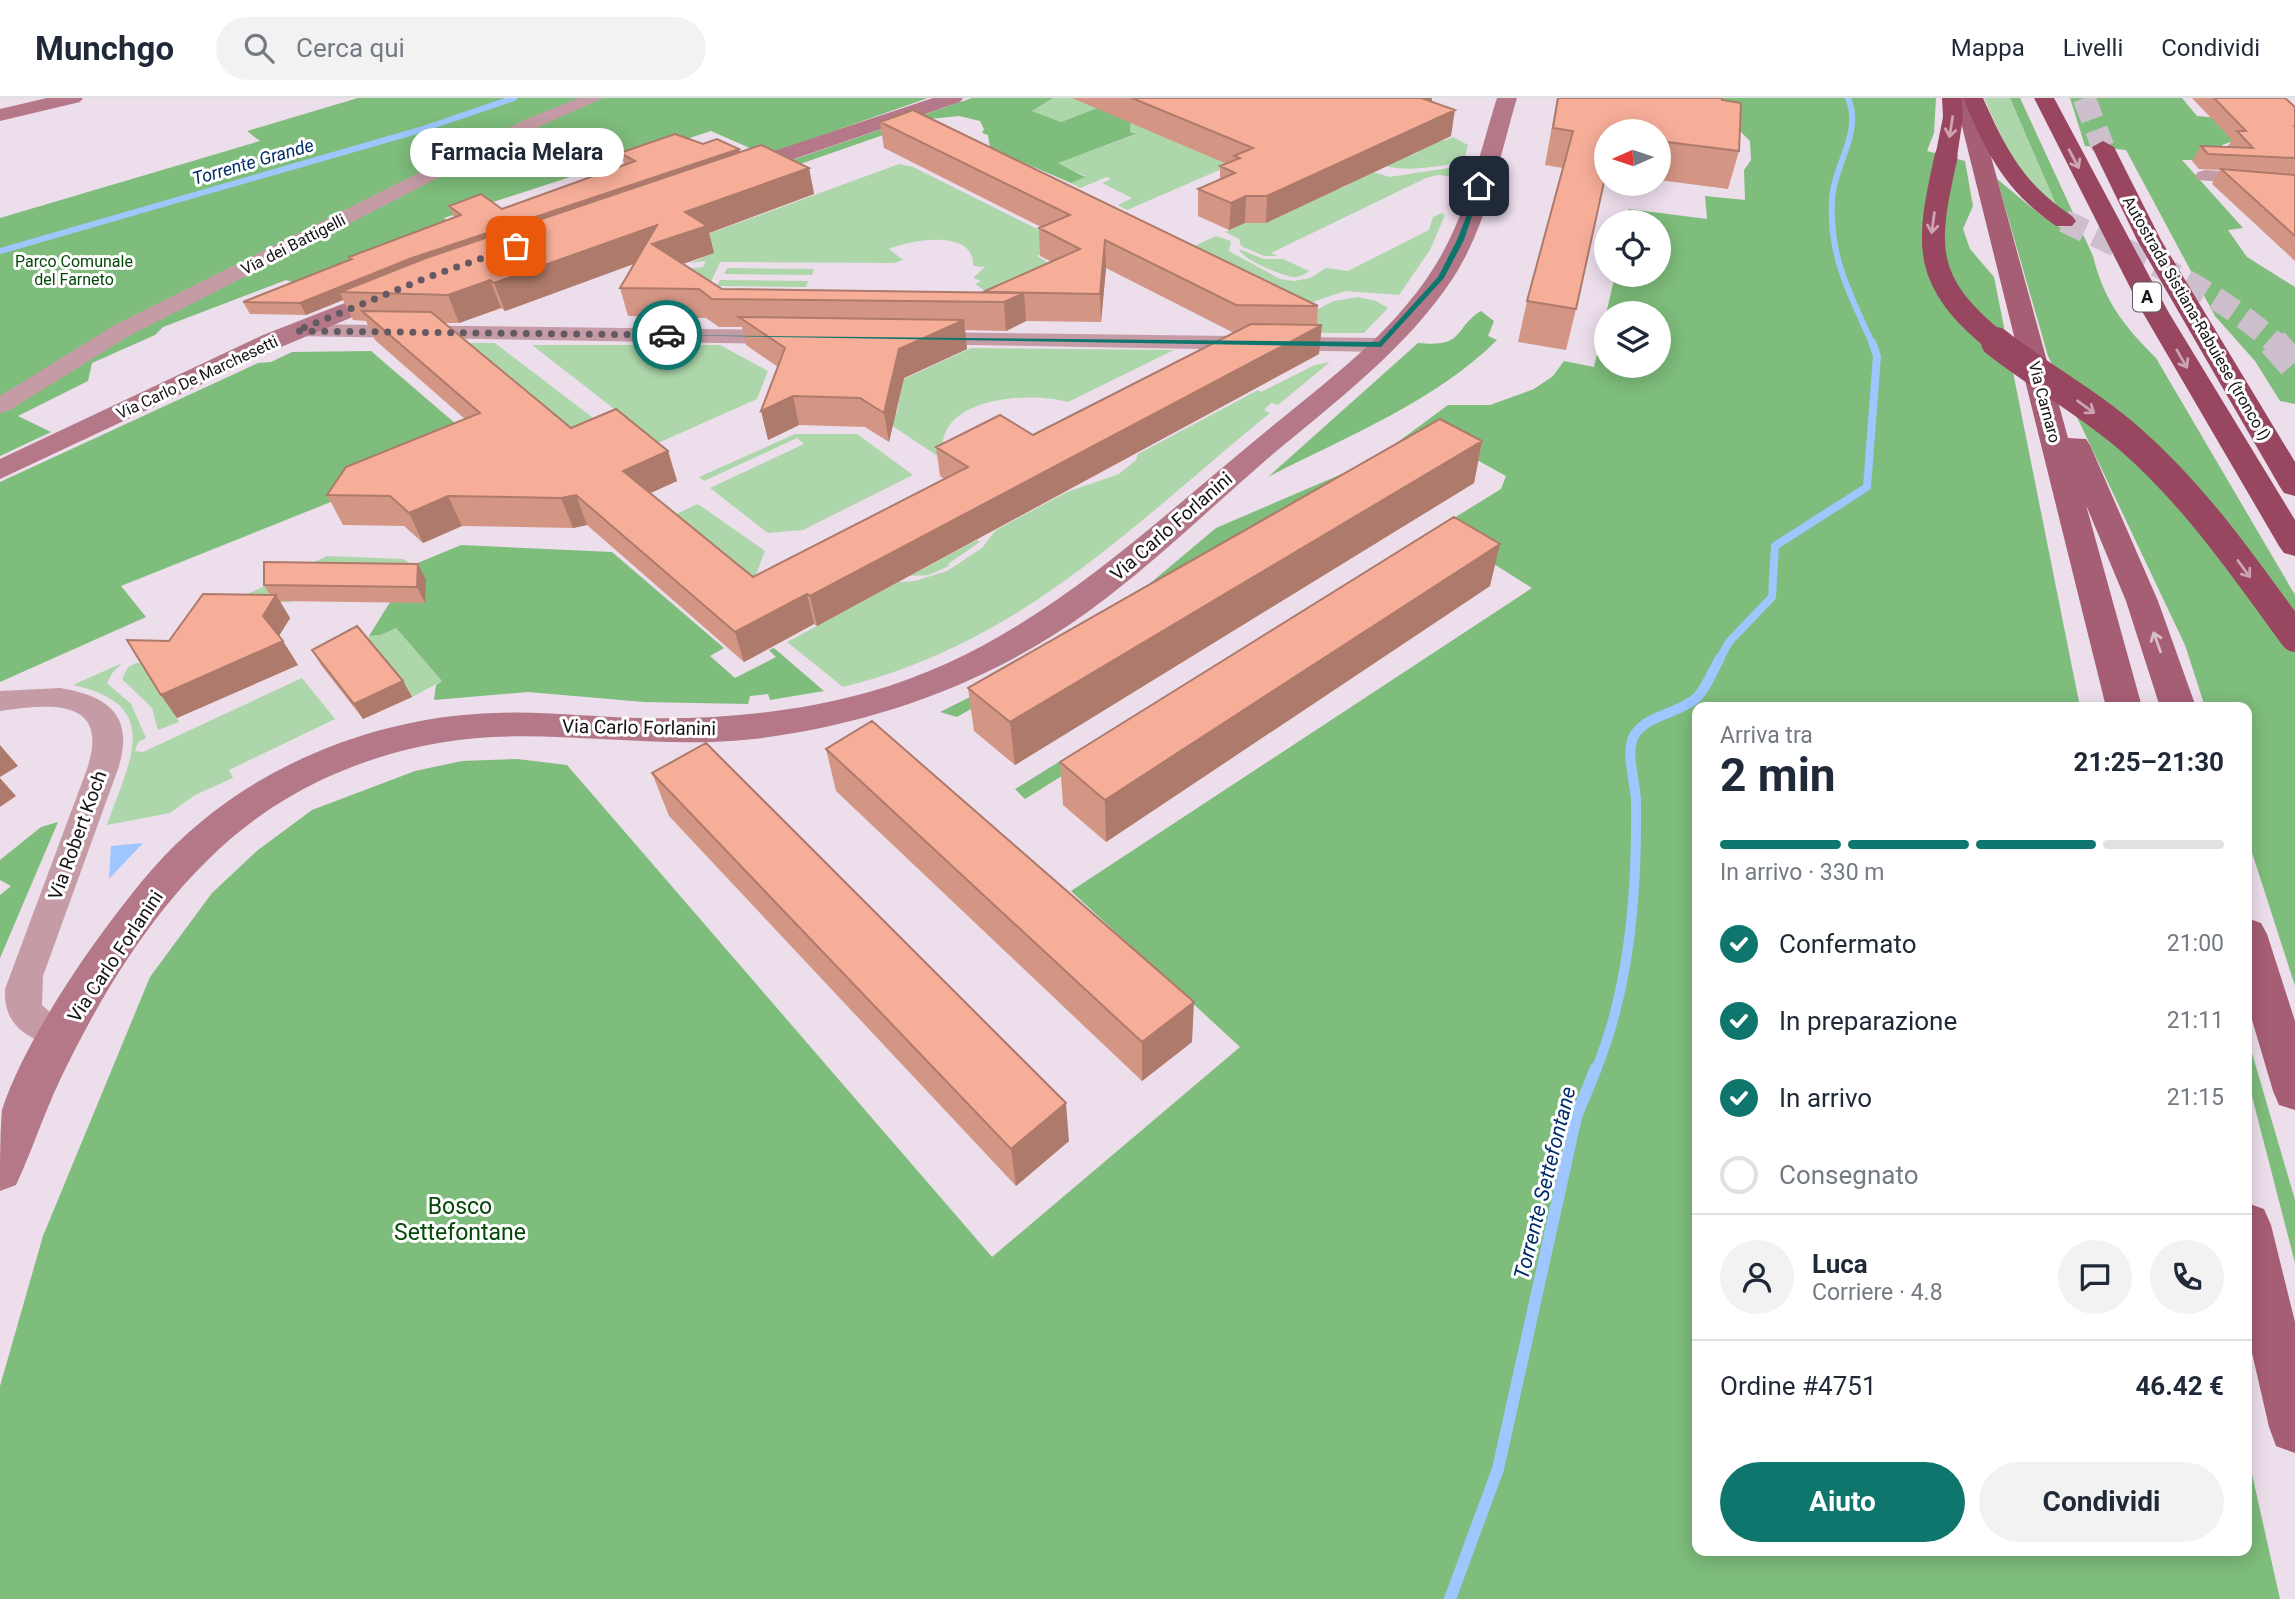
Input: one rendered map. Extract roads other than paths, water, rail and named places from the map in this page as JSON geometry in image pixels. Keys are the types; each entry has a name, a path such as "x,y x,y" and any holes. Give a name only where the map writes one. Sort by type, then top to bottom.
{"highway":[{"path":"1952,98 1953,117 1931,241 1937,268 1948,291 1972,319 2008,349 2122,433 2173,480 2295,637"},
{"path":"1973,98 2003,166 2018,187 2038,205 2064,221"},
{"name":"Autostrada Sistiana-Rabuiese (tronco I)","path":"2044,98 2156,313 2295,546"},
{"name":"Autostrada Sistiana-Rabuiese (tronco I)","path":"2103,147 2149,240 2295,487"}],"main road":[{"path":"0,115 73,98"},
{"path":"716,178 953,98"},
{"name":"Via Carlo Forlanini","path":"0,1170 34,1087 62,1034 133,924 185,860 230,820 306,773 378,745 446,730 523,725 658,731 736,728 848,710 955,677 1028,639 1083,601 1381,345 1416,308 1451,260 1507,98"},
{"name":"Via Carnaro","path":"1965,98 2123,702"},
{"name":"Via Carlo De Marchesetti","path":"0,470 296,331 415,282"},
{"path":"2043,393 2078,449 2118,540 2176,702"},
{"path":"2113,661 2139,673 2166,702"},
{"path":"2252,950 2295,1091"},
{"path":"2252,1246 2295,1427"}],"street":[{"name":"Via dei Battigelli","path":"0,406 83,352 178,301 530,124 594,98"},
{"path":"2205,176 2269,181 2291,190"},
{"path":"296,331 810,337"},
{"path":"893,338 1381,345"},
{"name":"Via Robert Koch","path":"0,701 51,697 69,700 89,707 98,714 106,722 110,736 99,777 24,976 20,995 24,1014 40,1027 62,1034"}],"water":[{"path":"143,843 109,879 111,846"}],"waterway":[{"name":"Torrente Grande","path":"0,251 420,130 514,98"},
{"name":"Torrente Settefontane","path":"1848,98 1852,124 1834,188 1832,221 1843,275 1872,343"},
{"name":"Torrente Settefontane","path":"1719,660 1729,642 1772,597 1775,546 1867,487 1877,356 1872,342"},
{"name":"Torrente Settefontane","path":"1596,1070 1617,1006 1633,904 1636,794 1630,758 1632,741 1635,734 1648,722 1695,699 1720,658"},
{"name":"Torrente Settefontane","path":"1450,1599 1498,1469 1576,1117 1596,1068"}],"tunnel":[{"path":"2084,98 2103,147"},
{"path":"2064,221 2201,289 2275,343"},
{"path":"2273,342 2295,367"}],"place":[{"name":"Farmacia Melara","path":"516,246"}],"park label":[{"name":"Parco Comunale del Farneto","path":"74,270"},
{"name":"Bosco Settefontane","path":"460,1219"}]}
